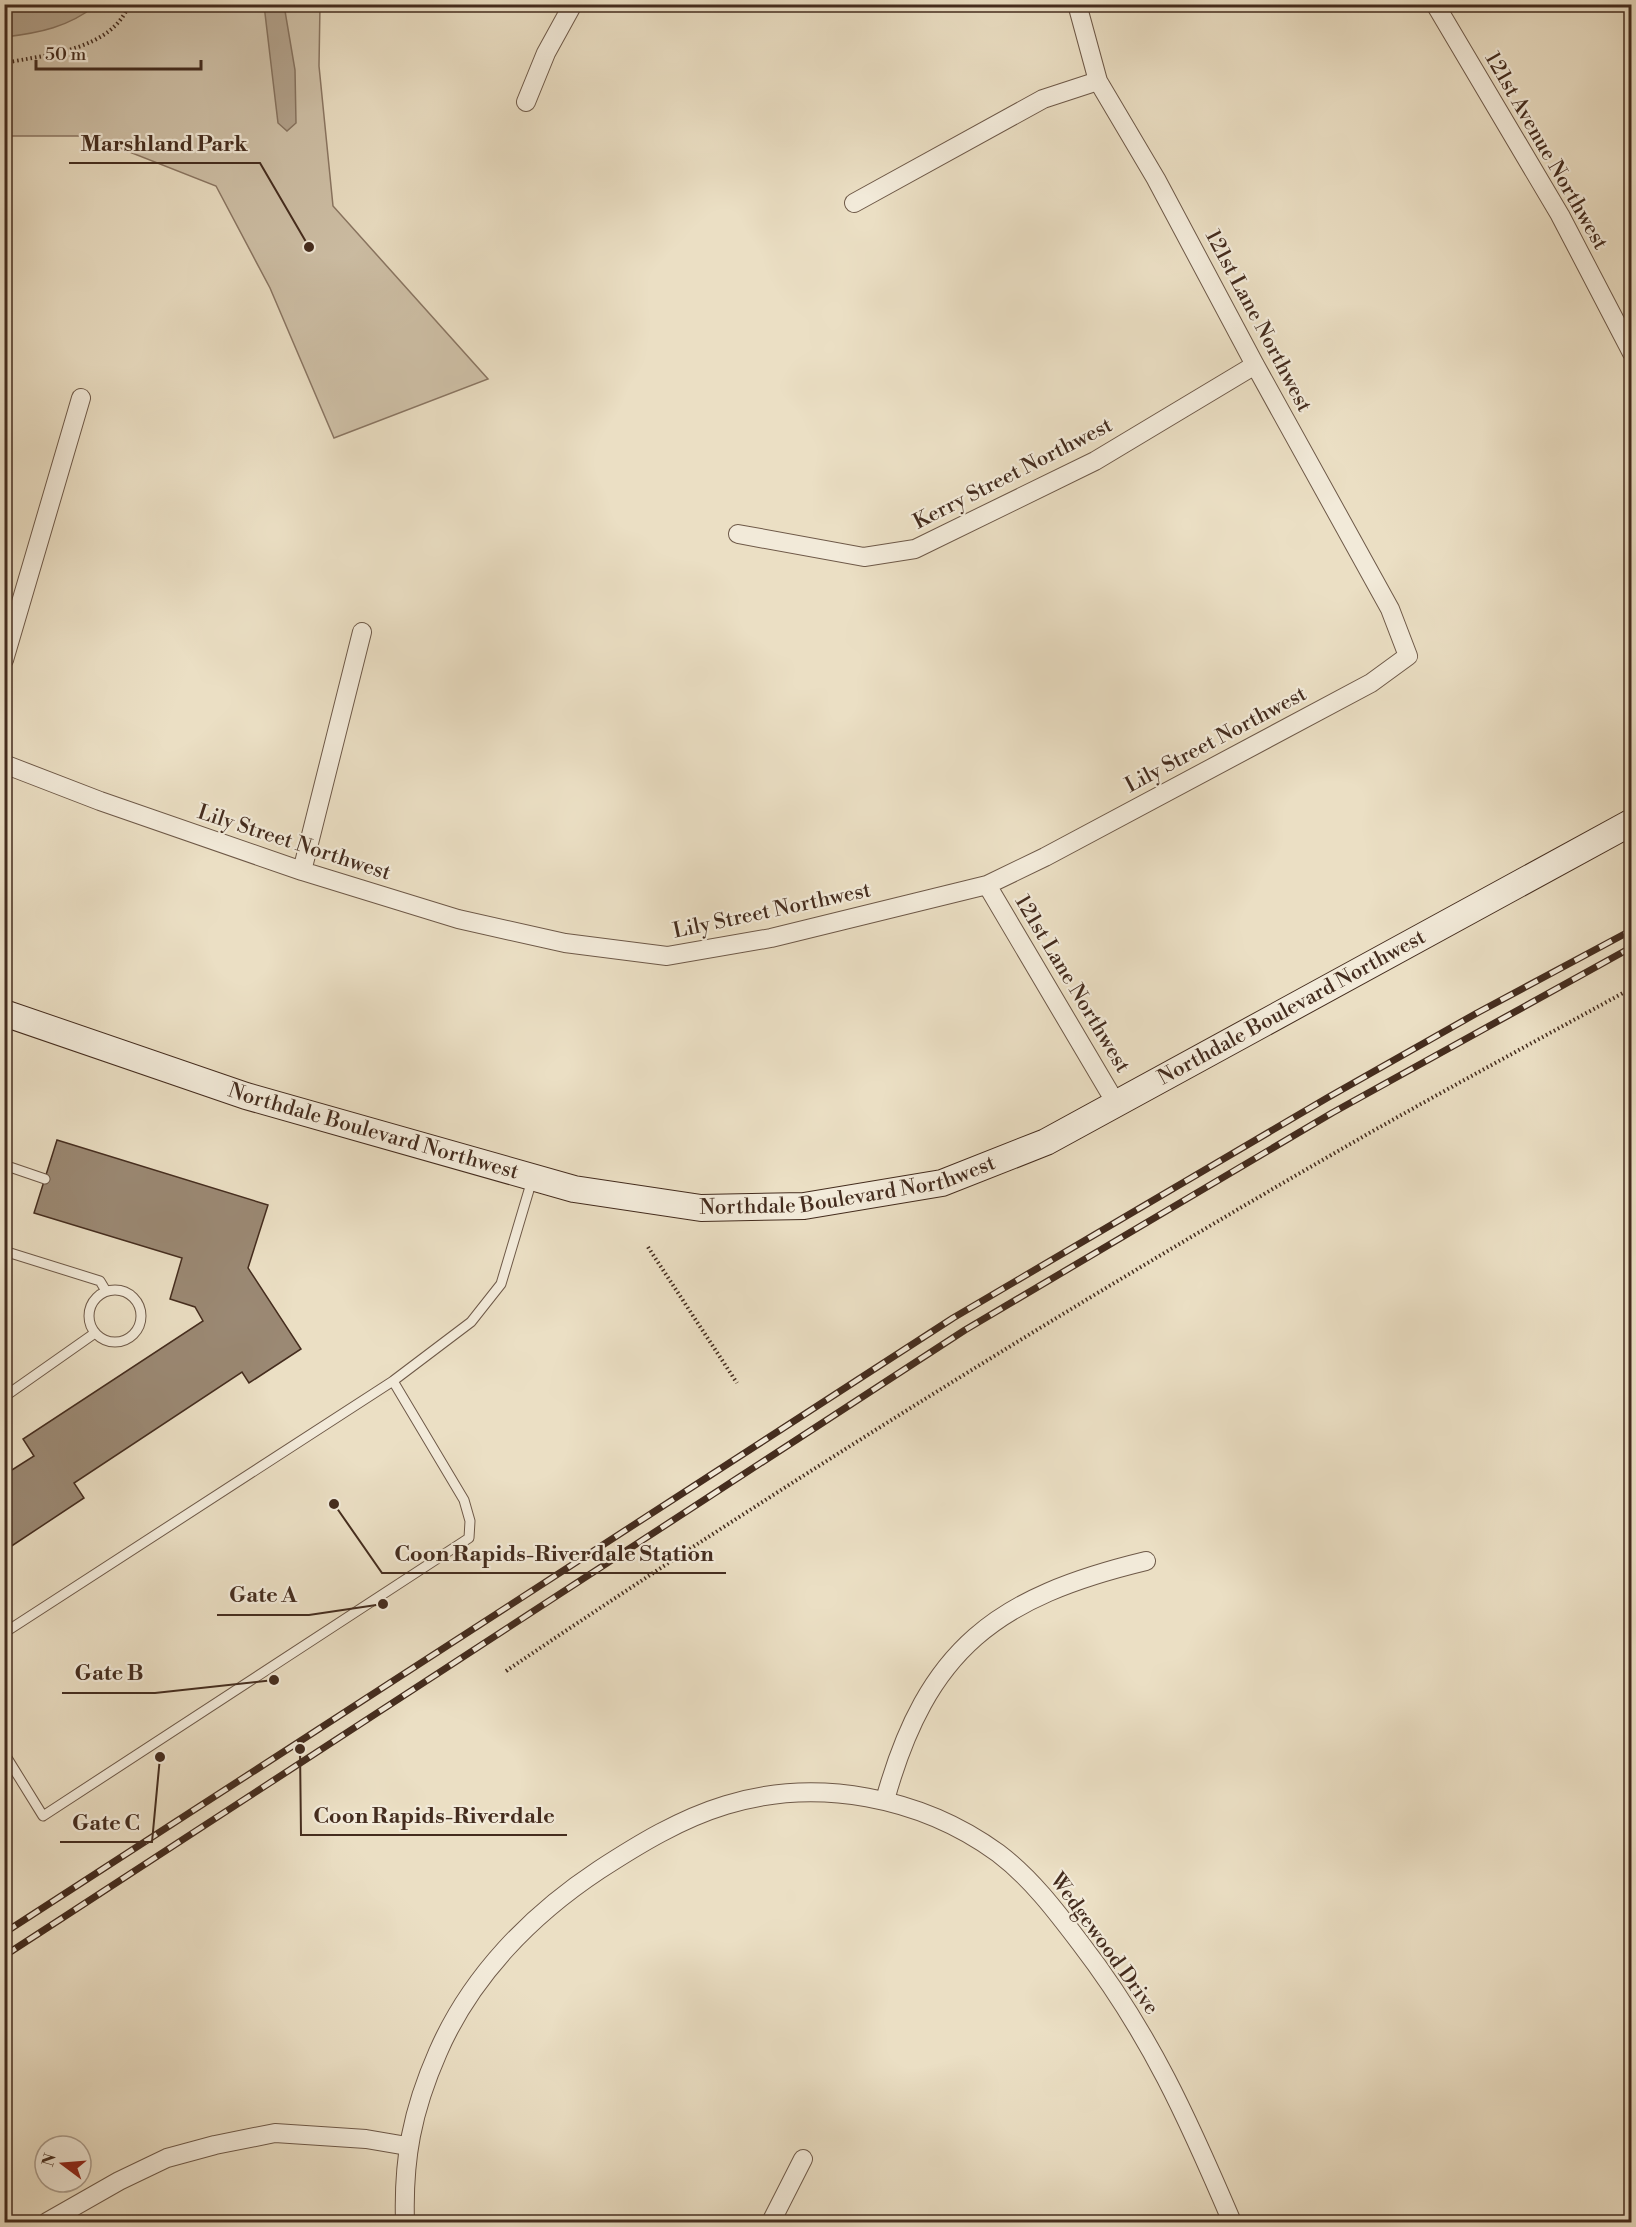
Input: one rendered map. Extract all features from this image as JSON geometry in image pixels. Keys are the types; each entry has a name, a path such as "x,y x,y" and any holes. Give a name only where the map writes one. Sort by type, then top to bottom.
{"street":[{"path":"526,102 546,53 573,4"},
{"name":"121st Lane Northwest","path":"1077,4 1098,81 1156,179 1255,365 1390,609 1408,656"},
{"name":"121st Avenue Northwest","path":"1435,4 1560,215 1632,353"},
{"path":"854,203 1043,99 1098,81"},
{"name":"Kerry Street Northwest","path":"738,534 864,557 915,549 1095,461 1255,365"},
{"path":"4,660 81,398"},
{"path":"302,871 362,632"},
{"name":"Lily Street Northwest","path":"4,764 100,801 302,871 458,919 565,943 667,956 771,938 987,885 1045,858 1371,683 1408,656"},
{"name":"Northdale Boulevard Northwest","path":"4,1013 246,1096 574,1189 701,1208 804,1206 942,1183 1046,1142 1632,822"},
{"name":"121st Lane Northwest","path":"987,885 1117,1105"},
{"path":"885,1800 904,1740 922,1702 945,1667 973,1638 1033,1598 1096,1573 1146,1561"},
{"name":"Wedgewood Drive","path":"405,2223 407,2146 420,2097 439,2049 462,2008 492,1964 529,1923 556,1899 652,1837 686,1820 726,1805 763,1797 811,1793 885,1800 932,1817 996,1852 1025,1876 1051,1905 1127,2008 1158,2059 1186,2114 1232,2223"},
{"path":"47,2223 120,2181 166,2158 215,2145 275,2133 366,2139 407,2146"},
{"path":"771,2223 803,2159"}],"lane":[{"path":"4,1165 45,1179"},
{"path":"4,1633 393,1381 471,1322 501,1284 533,1178"},
{"path":"4,1251 100,1281 106,1291"},
{"path":"106,1291 123,1291 136,1302 140,1309 138,1326 127,1339 119,1342 110,1342 95,1334 89,1318 90,1310 99,1295 106,1291"},
{"path":"4,1397 95,1334"},
{"path":"4,1754 43,1816 469,1538 470,1521 465,1500 393,1381"}],"path":[{"path":"4,63 45,55 92,41 118,23 129,4"},
{"path":"506,1671 680,1553 1078,1305 1320,1161 1632,988"},
{"path":"648,1247 737,1383"}],"shaded area":[{"path":"4,5 96,5 75,19 53,28 5,37"},
{"path":"5,5 320,5 319,66 333,206 488,379 334,438 270,288 216,186 89,136 5,136"},
{"path":"264,5 284,5 295,70 296,123 287,131 278,123"}],"building":[{"path":"57,1140 268,1205 248,1268 301,1349 249,1383 242,1372 74,1483 84,1498 4,1551 4,1475 34,1456 23,1439 203,1321 195,1307 170,1299 182,1258 34,1213"}],"railway":[{"path":"4,1933 953,1318 1327,1098 1477,1013 1632,930"},
{"path":"4,1956 965,1330 1332,1113 1632,947"}],"place":[{"name":"Marshland Park","path":"309,247"},
{"name":"Coon Rapids-Riverdale Station","path":"334,1504"},
{"name":"Gate A","path":"383,1604"},
{"name":"Gate B","path":"274,1680"},
{"name":"Coon Rapids-Riverdale","path":"300,1749"},
{"name":"Gate C","path":"160,1757"}]}
